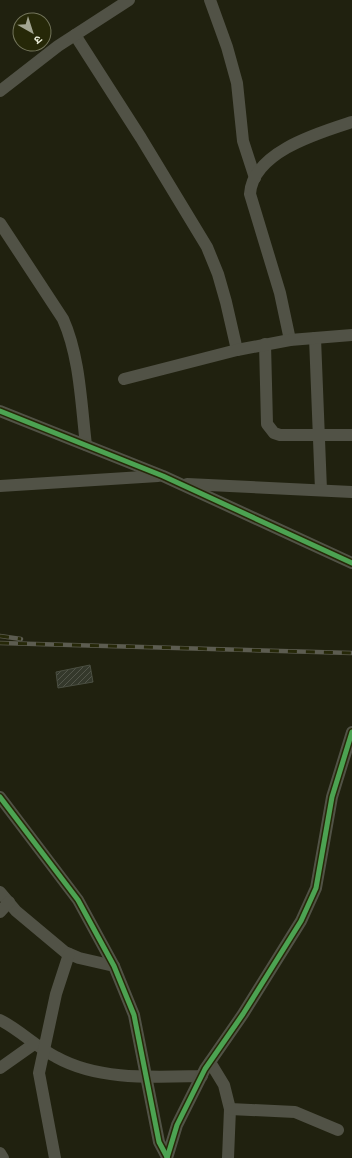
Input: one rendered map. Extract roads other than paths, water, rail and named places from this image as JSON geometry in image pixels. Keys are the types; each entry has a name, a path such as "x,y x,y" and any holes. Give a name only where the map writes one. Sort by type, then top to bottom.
{"street":[{"path":"0,91 75,35 129,0"},
{"path":"210,0 227,47 237,83 243,141 255,178"},
{"path":"75,35 141,138 207,247 222,288 237,350"},
{"path":"290,340 280,293 250,194 251,184 267,161 277,154 325,131 352,122"},
{"path":"0,223 68,329 78,381 86,445"},
{"path":"124,379 265,344 290,340 352,335"},
{"path":"315,338 321,490"},
{"path":"265,344 267,424 270,430 280,435 352,435"},
{"path":"0,411 163,476 352,563"},
{"path":"0,486 163,476"},
{"path":"180,484 352,492"},
{"path":"167,1158 177,1125 202,1076 301,921 316,888 322,863 332,797 352,732"},
{"path":"0,797 78,900 114,966 134,1016 159,1142 167,1158"},
{"path":"0,892 22,916 57,946 69,954 114,966"},
{"path":"0,912 9,902"},
{"path":"55,1158 39,1073 39,1047 69,954"},
{"path":"0,1020 39,1047 78,1067 145,1077 202,1076"},
{"path":"0,1068 39,1047"},
{"path":"210,1062 224,1085 230,1109 228,1158"},
{"path":"230,1109 294,1112 338,1130"},
{"path":"0,1153 3,1158"}],"railway":[{"path":"0,636 21,639"},
{"path":"0,643 352,653"}]}
